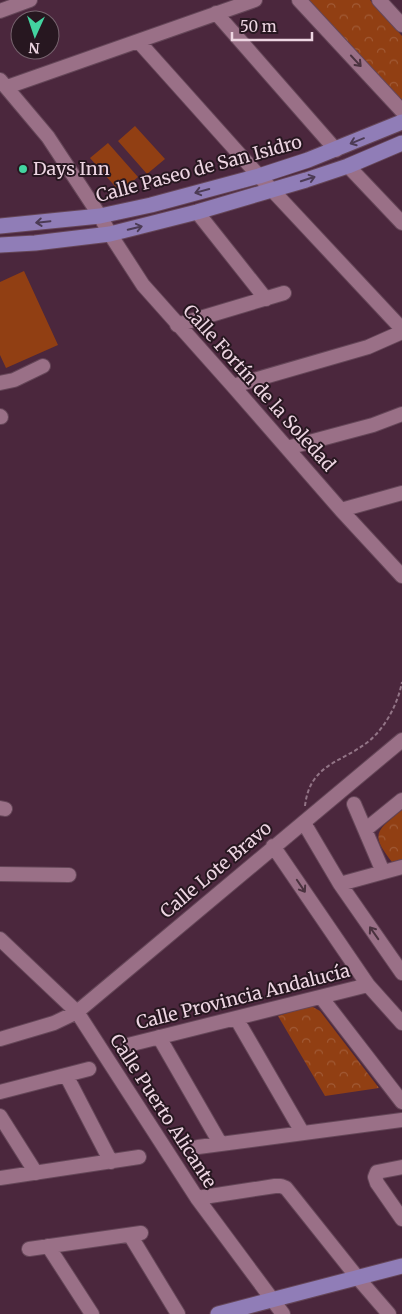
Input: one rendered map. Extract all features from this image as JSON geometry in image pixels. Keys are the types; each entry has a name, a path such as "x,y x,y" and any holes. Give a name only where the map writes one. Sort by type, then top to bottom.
{"main road":[{"name":"Calle Paseo de San Isidro","path":"0,226 100,216 151,205 259,176 336,150 402,122"},
{"path":"0,245 35,244 110,234 197,212 348,166 402,143"},
{"path":"218,1314 402,1266"}],"street":[{"path":"0,11 30,0"},
{"path":"3,83 139,42 254,0"},
{"path":"299,0 402,111"},
{"path":"379,0 402,25"},
{"path":"216,13 336,150"},
{"path":"139,42 402,331 368,347 233,386"},
{"name":"Calle Fortín de la Soledad","path":"3,83 48,137 143,285 341,510 401,574"},
{"path":"348,166 402,223"},
{"path":"197,212 266,299"},
{"path":"177,325 284,294"},
{"path":"0,384 14,380 43,366"},
{"path":"287,448 373,425 402,414"},
{"path":"341,510 402,493"},
{"name":"Calle Lote Bravo","path":"0,1039 54,1023 77,1012 273,846 304,823 402,740"},
{"path":"366,830 402,800"},
{"path":"354,804 383,872"},
{"path":"304,823 340,884 402,973"},
{"path":"273,846 368,985 402,1023"},
{"path":"340,884 402,867"},
{"path":"0,874 69,875"},
{"name":"Calle Puerto Alicante","path":"0,938 77,1012 197,1198 283,1314"},
{"name":"Calle Provincia Andalucía","path":"128,1045 368,985"},
{"path":"321,997 402,1102"},
{"path":"236,1018 302,1132"},
{"path":"159,1037 220,1143"},
{"path":"0,1092 89,1069"},
{"path":"66,1075 111,1162"},
{"path":"0,1116 36,1174"},
{"path":"198,1146 402,1120"},
{"path":"0,1178 140,1157"},
{"path":"402,1167 377,1172 375,1177 377,1183 402,1219"},
{"path":"197,1198 275,1186 286,1188 389,1314"},
{"path":"29,1249 136,1234 178,1314"},
{"path":"48,1246 92,1314"}],"path":[{"path":"304,823 305,803 309,789 319,773 330,763 368,742 379,732 391,712 402,682"}],"green space":[{"path":"306,0 370,0 402,36 402,105"},
{"path":"135,126 165,159 147,174 118,141"},
{"path":"108,143 138,177 120,192 90,158"},
{"path":"24,271 58,345 6,368 0,355 0,282"},
{"path":"402,810 402,861 392,862 380,845 378,838 382,828"},
{"path":"313,1007 320,1011 379,1088 325,1096 278,1016"}],"place":[{"name":"Days Inn","path":"23,169"}]}
